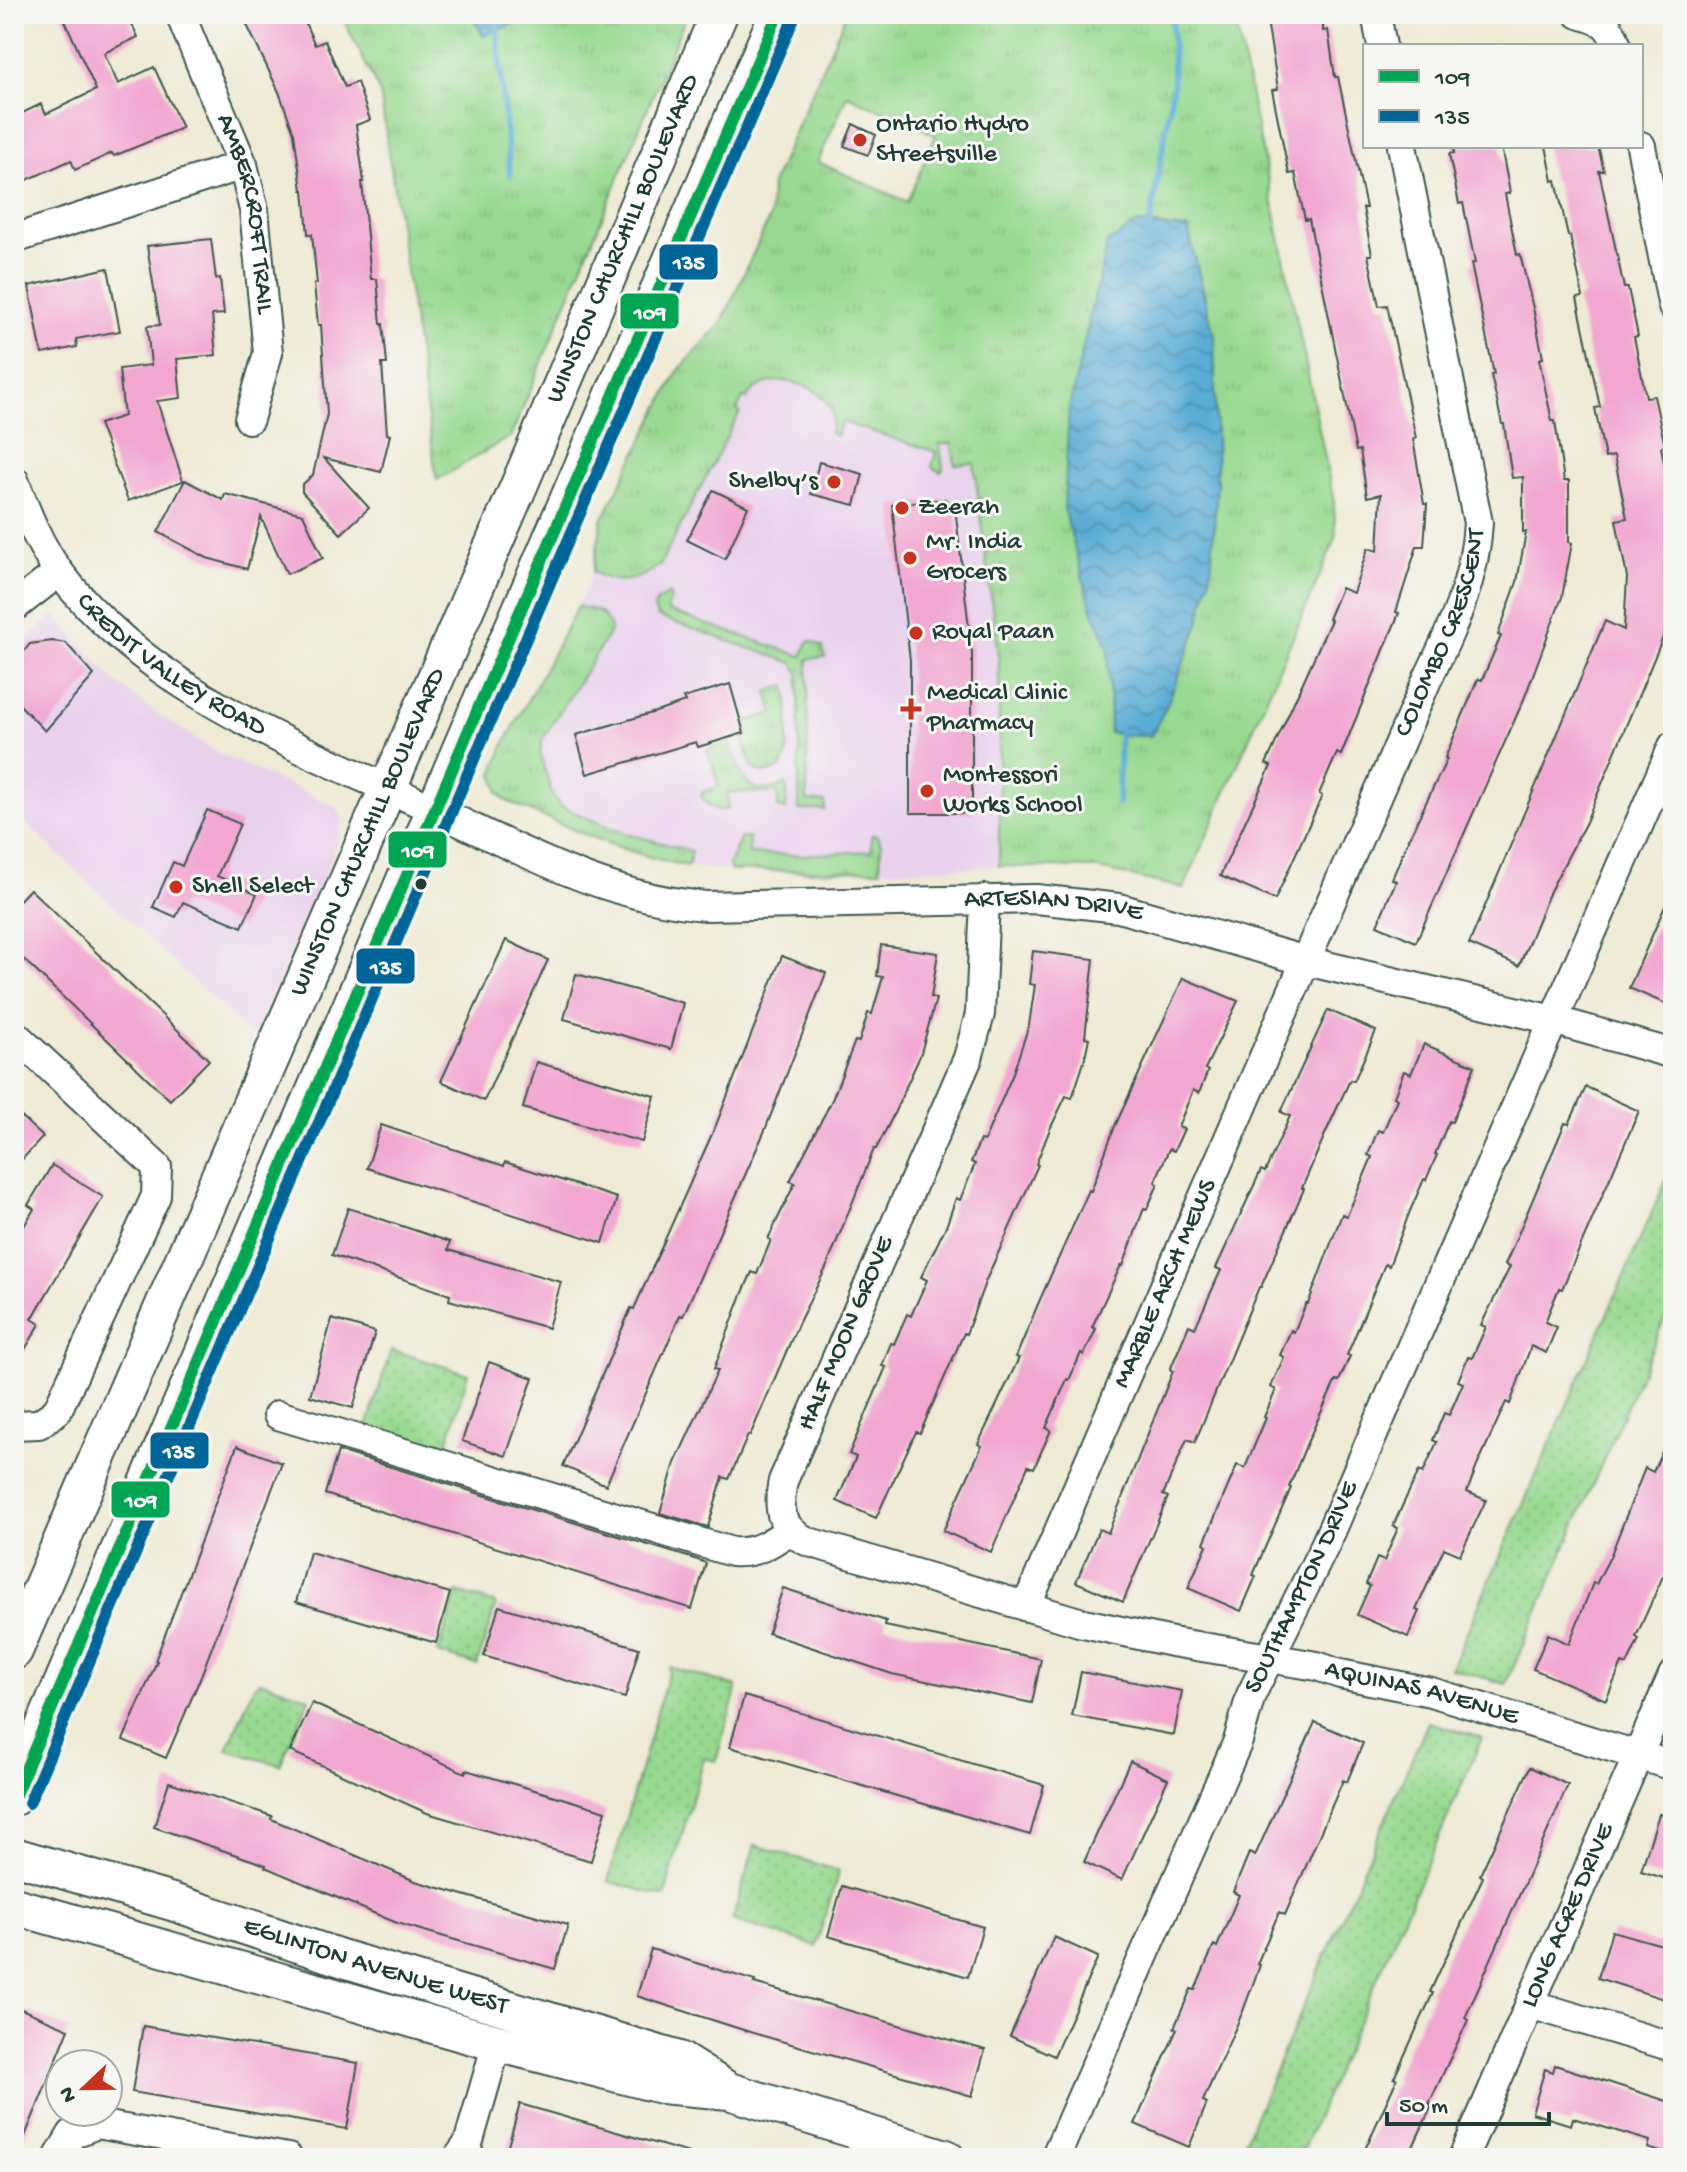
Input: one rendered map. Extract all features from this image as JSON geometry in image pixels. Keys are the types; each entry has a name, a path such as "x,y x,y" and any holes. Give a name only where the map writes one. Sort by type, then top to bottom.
{"main road":[{"name":"WINSTON CHURCHILL BOULEVARD","path":"14,1651 719,14"},
{"name":"WINSTON CHURCHILL BOULEVARD","path":"14,1797 778,14"},
{"name":"EGLINTON AVENUE WEST","path":"14,1856 679,2060 729,2091"},
{"name":"EGLINTON AVENUE WEST","path":"14,1906 497,2043 661,2085 729,2091 946,2158"}],"street":[{"name":"AMBERCROFT TRAIL","path":"180,14 243,165 254,210 268,353 249,419"},
{"path":"1376,14 1382,44"},
{"path":"1579,14 1599,20 1611,29 1616,44"},
{"name":"COLOMBO CRESCENT","path":"1306,961 1427,680 1462,608 1477,554 1478,523 1402,148"},
{"path":"1641,148 1670,278 1673,307"},
{"path":"14,239 243,165"},
{"name":"CREDIT VALLEY ROAD","path":"14,480 38,538 59,572 104,622 177,682 246,723 435,810"},
{"path":"14,607 59,572"},
{"path":"1553,1020 1673,746"},
{"name":"ARTESIAN DRIVE","path":"435,810 585,879 669,903 707,906 1036,899 1119,908 1306,961 1553,1020 1673,1054"},
{"name":"HALF MOON GROVE","path":"790,1530 783,1522 780,1511 783,1481 972,1047 983,987 985,899"},
{"name":"MARBLE ARCH MEWS","path":"1026,1607 1306,961"},
{"name":"SOUTHAMPTON DRIVE","path":"1055,2158 1238,1741 1251,1695 1326,1543 1553,1020"},
{"path":"14,1034 157,1167 156,1196 57,1411 39,1424 14,1425"},
{"path":"278,1415 732,1552 762,1548 790,1530 809,1542 1026,1607"},
{"name":"AQUINAS AVENUE","path":"1026,1607 1172,1642 1270,1657 1431,1692 1673,1766"},
{"name":"LONG ACRE DRIVE","path":"1463,2158 1673,1675"},
{"path":"1530,2004 1673,2047"},
{"path":"458,2158 468,2144 497,2043"},
{"path":"58,2158 72,2134 97,2124 288,2158"}],"shaded area":[{"path":"702,343 980,431 1010,665 1007,866 805,873 693,867 602,843 505,800 499,793 493,774 506,741 593,572 602,520 678,371"},
{"path":"55,615 113,680 159,715 218,753 337,807 343,822 329,867 254,1038 14,812 14,649"}],"green space":[{"path":"341,14 687,14 511,436 437,480 380,93"},
{"path":"846,14 1234,14 1334,502 1336,538 1184,888 1094,868 999,866 999,663 974,463 955,465 952,443 940,444 943,470 940,472 932,467 936,452 842,422 836,436 830,433 831,409 815,391 790,382 765,384 755,389 747,399 743,398 737,410 740,412 660,565 644,575 619,581 593,572 602,520 678,371 721,324 770,217 771,186","holes":["847,95 936,135 907,202 818,162"]},
{"path":"669,594 667,611 802,656 808,642 823,647 825,657 808,659 807,801 825,802 825,810 799,810 799,673 793,663 658,617 654,609 656,602"},
{"path":"578,606 600,612 610,625 610,632 542,740 540,753 553,797 560,806 618,831 691,851 688,866 595,838 505,800 499,793 493,774 506,741"},
{"path":"786,685 788,744 785,760 776,770 764,773 754,768 746,751 743,739 749,736 745,722 774,713 767,692"},
{"path":"731,742 741,773 753,787 761,790 787,786 786,810 778,808 778,793 728,792 728,809 724,810 706,802 701,795 703,792 719,786 707,749"},
{"path":"871,835 876,835 881,843 880,870 731,871 729,864 741,838 749,838 749,854 801,855 871,851"},
{"path":"1673,1165 1673,1300 1506,1684 1451,1668"},
{"path":"391,1350 468,1374 445,1451 367,1427"},
{"path":"457,1592 496,1604 477,1665 438,1653"},
{"path":"670,1667 737,1687 716,1761 704,1758 664,1897 608,1881"},
{"path":"260,1681 310,1698 280,1765 227,1750 254,1686"},
{"path":"1428,1722 1482,1738 1299,2158 1237,2158"},
{"path":"755,1845 839,1871 816,1946 732,1920"}],"water":[{"path":"471,14 517,14 513,24 483,36"},
{"path":"1138,223 1188,229 1214,335 1217,483 1211,573 1199,624 1151,736 1110,732 1108,646 1091,607 1064,509 1069,408 1107,243"}],"building":[{"path":"62,14 127,14 138,37 104,53 118,84 154,67 182,128 75,170 71,160 14,186 14,117 41,104 46,114 96,90"},
{"path":"246,14 301,14 315,45 325,41 345,87 357,82 370,120 356,125 364,182 371,279 377,279 383,324 387,364 382,364 387,434 390,435 381,472 324,458 369,508 341,534 302,492 302,485 313,475 327,414 312,234 308,234 294,133 279,92 247,25 250,24"},
{"path":"1266,14 1323,14 1323,31 1328,30 1335,77 1338,77 1366,208 1363,208 1372,255 1368,255 1379,306 1387,305 1416,438 1413,439 1424,504 1427,504 1424,546 1417,546 1396,612 1399,613 1341,755 1337,753 1319,794 1322,796 1275,900 1220,876 1271,766 1266,764 1331,620 1328,619 1341,588 1353,593 1368,548 1378,551 1381,494 1367,497 1360,450 1356,451 1309,219 1305,220 1295,173 1289,174 1272,90 1278,89"},
{"name":"Ontario Hydro Streetsville","path":"853,124 876,135 868,155 844,146"},
{"path":"1453,148 1501,148 1510,193 1505,194 1517,255 1520,254 1533,308 1543,358 1539,359 1552,421 1555,421 1564,481 1569,481 1569,542 1572,543 1562,597 1524,699 1416,942 1377,925 1396,881 1392,879 1409,838 1447,759 1478,679 1482,680 1501,636 1498,635 1517,582 1526,532 1523,532 1523,477 1512,478 1471,264 1475,263 1449,154 1454,153"},
{"path":"1546,148 1598,148 1604,171 1599,171 1624,288 1628,288 1638,336 1634,337 1646,397 1654,396 1665,446 1661,447 1673,508 1673,625 1668,625 1586,822 1550,891 1519,966 1469,944 1605,621 1624,630 1627,577 1616,520 1627,518 1614,456 1605,458 1595,408 1600,407 1577,298 1583,297 1556,180 1553,181"},
{"path":"211,239 224,314 212,315 216,355 177,359 181,398 157,401 183,481 128,501 99,424 124,416 119,369 151,365 147,326 160,325 147,246"},
{"path":"108,268 120,331 76,339 77,347 42,354 29,286"},
{"path":"819,462 863,474 855,505 811,494"},
{"path":"185,480 223,500 225,494 303,514 323,558 287,574 261,517 247,569 207,558 158,532"},
{"path":"713,490 748,507 725,559 687,540"},
{"path":"945,499 955,507 972,654 972,813 910,813 910,660 892,505"},
{"path":"66,643 94,675 45,731 14,699 14,664 30,644"},
{"path":"730,684 744,733 698,747 696,742 587,774 576,735 659,711 685,702 683,698"},
{"path":"207,810 240,824 217,876 257,894 242,927 183,902 176,917 153,907 173,862 182,866"},
{"path":"1673,888 1673,1007 1629,988"},
{"path":"30,889 209,1060 170,1100 14,950 14,906"},
{"path":"506,940 548,960 484,1101 441,1081"},
{"path":"881,945 938,953 931,997 936,999 920,1056 874,1149 826,1268 750,1436 729,1479 723,1477 708,1527 660,1513 675,1463 718,1370 714,1369 741,1297 752,1272 757,1274 771,1240 768,1239 795,1183 790,1181 832,1100 855,1041 859,1042 868,1013 872,1014 883,977 877,976"},
{"path":"1033,951 1094,959 1085,1037 1089,1038 1084,1062 1072,1098 1066,1096 1050,1129 1038,1165 986,1280 966,1334 876,1518 837,1501 856,1457 849,1454 886,1367 882,1366 891,1343 894,1344 907,1314 911,1316 927,1280 921,1277 956,1198 960,1200 975,1164 971,1162 980,1140 984,1141 1012,1076 1029,1025 1035,985 1029,984"},
{"path":"782,956 826,973 765,1130 606,1485 563,1466 631,1308 634,1309 716,1125"},
{"path":"576,974 683,1003 671,1049 564,1019"},
{"path":"1183,978 1238,1001 1205,1069 1208,1071 1199,1093 1193,1090 1178,1127 1184,1129 1174,1151 1169,1149 1155,1182 1158,1184 1147,1209 1144,1208 1123,1266 1092,1327 1096,1329 1084,1355 1081,1353 1067,1379 1046,1428 1051,1430 1034,1468 1028,1466 991,1552 943,1531 982,1446 978,1444 1019,1358 1016,1357 1038,1304 1091,1191 1115,1126"},
{"path":"1328,1010 1376,1031 1354,1081 1350,1080 1326,1132 1195,1442 1187,1439 1163,1495 1168,1497 1123,1602 1076,1582 1099,1529 1108,1533 1189,1325 1195,1328 1221,1270 1216,1268 1261,1170 1265,1172 1290,1116 1281,1112"},
{"path":"1424,1044 1475,1066 1410,1211 1389,1266 1385,1264 1339,1381 1336,1380 1307,1443 1241,1611 1188,1588 1237,1465 1245,1468 1266,1418 1276,1390 1271,1387 1284,1357 1280,1355 1308,1304 1342,1214 1347,1216 1372,1157 1368,1155 1378,1130 1383,1132 1397,1099 1394,1097 1404,1071 1411,1074"},
{"path":"536,1062 655,1096 642,1142 523,1108"},
{"path":"1586,1087 1639,1111 1545,1322 1557,1327 1546,1353 1531,1346 1510,1404 1506,1402 1477,1466 1467,1492 1486,1500 1460,1555 1444,1548 1416,1610 1419,1611 1408,1637 1357,1615 1370,1586 1366,1584 1377,1558 1384,1561 1398,1528 1393,1526 1419,1471 1423,1473 1437,1442 1433,1440 1444,1413 1449,1415 1463,1383 1458,1381 1468,1357 1472,1358 1486,1327 1481,1325 1510,1267 1505,1265 1565,1123 1569,1124"},
{"path":"14,1110 43,1137 14,1168"},
{"path":"381,1125 504,1166 505,1162 617,1198 603,1243 367,1168"},
{"path":"52,1165 103,1197 32,1319 40,1324 14,1368 14,1243 34,1209 28,1205"},
{"path":"348,1208 450,1242 448,1250 561,1282 548,1328 449,1300 450,1295 332,1255"},
{"path":"332,1319 375,1332 353,1408 310,1396"},
{"path":"489,1362 533,1378 506,1456 462,1441"},
{"path":"1673,1427 1673,1565 1668,1578 1663,1576 1636,1637 1639,1639 1627,1665 1622,1663 1606,1700 1533,1669 1548,1634 1569,1644 1593,1583 1596,1584 1610,1557 1645,1468 1653,1472"},
{"path":"237,1446 282,1463 199,1681 166,1758 123,1740 157,1661"},
{"path":"338,1451 706,1563 692,1609 325,1494"},
{"path":"310,1552 450,1593 436,1643 296,1602"},
{"path":"783,1588 886,1621 885,1626 1041,1659 1032,1703 892,1674 768,1633"},
{"path":"499,1606 639,1648 625,1698 484,1656"},
{"path":"1081,1672 1182,1691 1174,1735 1072,1716"},
{"path":"744,1696 1044,1785 1030,1835 730,1747"},
{"path":"312,1703 465,1773 466,1770 606,1811 591,1861 427,1813 290,1751"},
{"path":"1315,1722 1363,1743 1347,1782 1343,1780 1285,1915 1279,1912 1257,1964 1260,1965 1243,2011 1203,2101 1207,2103 1189,2147 1135,2124 1191,1989 1195,1990 1214,1945 1217,1947 1239,1895 1233,1892 1249,1853 1255,1856"},
{"path":"1130,1761 1168,1779 1122,1880 1084,1862"},
{"path":"1530,1767 1568,1785 1465,2018 1468,2020 1429,2104 1432,2105 1408,2158 1361,2158 1433,1993 1430,1992 1483,1877 1480,1875"},
{"path":"169,1782 272,1816 271,1819 415,1881 568,1925 555,1969 397,1923 266,1865 154,1827"},
{"path":"1659,1814 1673,1818 1673,1881 1641,1871"},
{"path":"842,1886 983,1927 968,1977 828,1936"},
{"path":"1612,1931 1673,1948 1673,2002 1598,1978"},
{"path":"1054,1937 1098,1957 1054,2056 1010,2036"},
{"path":"651,1949 754,1983 985,2050 972,2096 637,1996"},
{"path":"14,2006 69,2029 61,2048 44,2048 44,2090 14,2158"},
{"path":"143,2026 358,2063 347,2129 132,2092"},
{"path":"1555,2065 1673,2103 1673,2156 1648,2148 1650,2141 1573,2118 1571,2125 1532,2113 1545,2069 1553,2072"},
{"path":"520,2104 689,2153 689,2158 524,2158 506,2153"}],"waterway":[{"path":"1149,232 1173,85 1172,14"},
{"path":"497,30 510,175"},
{"path":"1118,803 1120,730"}],"transit line":[{"name":"109","path":"14,1797 778,14"},
{"name":"135","path":"29,1803 793,20"}],"place":[{"name":"Ontario Hydro Streetsville","path":"860,140"},
{"name":"Shelby’s","path":"834,482"},
{"name":"Zeerah","path":"902,508"},
{"name":"Mr. India Grocers","path":"910,558"},
{"name":"Royal Paan","path":"916,633"},
{"name":"Medical Clinic Pharmacy","path":"911,709"},
{"name":"Montessori Works School","path":"927,791"},
{"name":"Shell Select","path":"176,887"}]}
